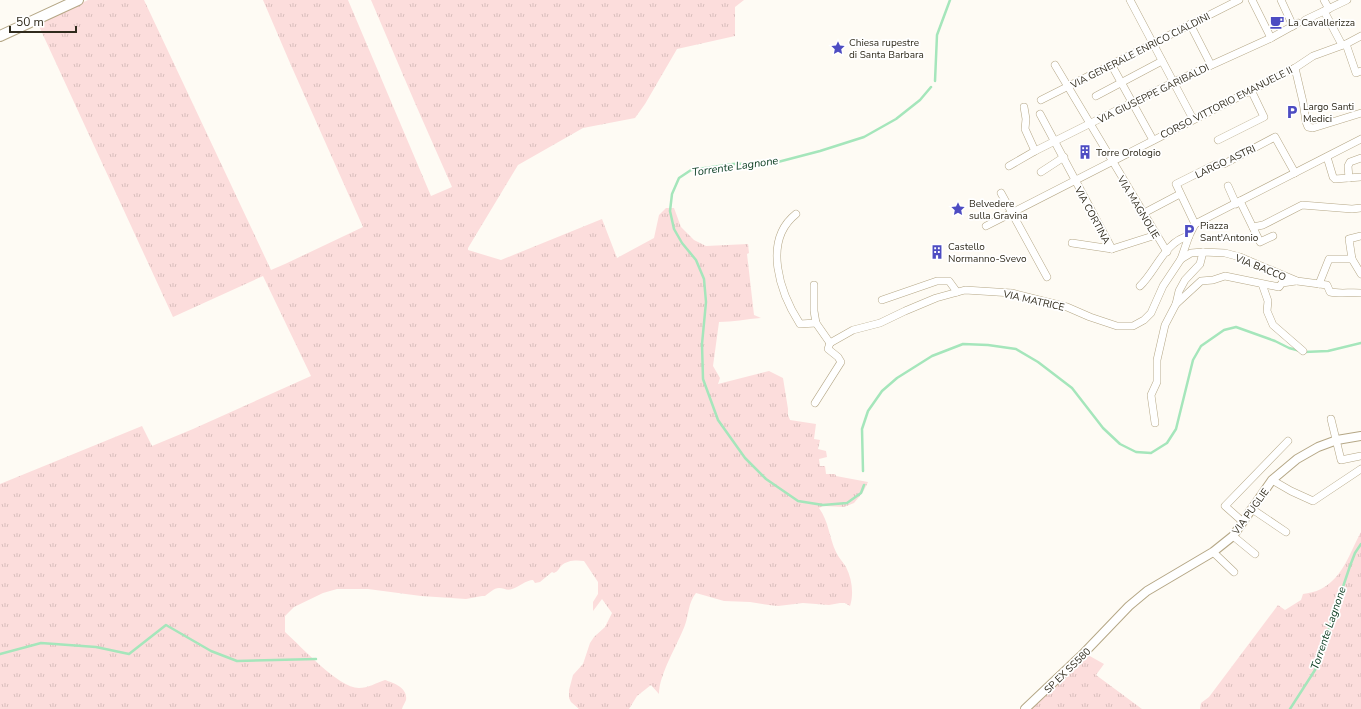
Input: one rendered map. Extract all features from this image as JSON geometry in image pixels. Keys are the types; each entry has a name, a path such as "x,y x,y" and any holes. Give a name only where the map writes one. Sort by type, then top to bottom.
{"main road":[{"path":"0,36 78,0"}],"street":[{"path":"1130,0 1193,119"},
{"name":"VIA GENERALE ENRICO CIALDINI","path":"1041,100 1238,0"},
{"path":"1252,0 1271,38"},
{"name":"VIA GIUSEPPE GARIBALDI","path":"1009,166 1035,151 1174,82 1296,25 1281,0"},
{"path":"1324,0 1326,10 1359,72"},
{"path":"1305,20 1347,0"},
{"path":"1190,24 1211,65"},
{"name":"CORSO VITTORIO EMANUELE II","path":"986,226 1295,68 1313,56 1361,36"},
{"path":"1096,96 1162,61"},
{"name":"VIA MAGNOLIE","path":"1054,64 1167,252"},
{"path":"1111,64 1152,140"},
{"path":"1295,68 1308,127 1313,128 1361,113"},
{"path":"1218,140 1264,117 1251,90"},
{"path":"1024,107 1026,119 1025,129 1035,151"},
{"name":"VIA CORTINA","path":"1040,114 1112,249"},
{"name":"LARGO ASTRI","path":"1180,194 1176,184 1216,164 1224,164 1275,137 1295,173"},
{"path":"1140,286 1146,281 1173,244 1190,234 1195,224 1361,139"},
{"path":"1041,172 1064,157"},
{"path":"1327,157 1335,179 1361,178"},
{"path":"1349,178 1348,166 1350,162 1361,158"},
{"path":"1228,186 1253,227 1260,242 1273,236"},
{"path":"1001,193 1048,277"},
{"path":"1144,213 1180,194 1195,224"},
{"path":"1253,227 1263,225 1302,205 1361,208"},
{"path":"796,214 788,221 782,230 776,254 782,288 800,324 816,323"},
{"name":"VIA MATRICE","path":"830,343 853,330 880,323 905,310 936,298 965,290 1012,294 1067,307 1117,326 1134,326 1144,320 1151,313 1163,286 1181,259 1190,234"},
{"path":"1072,243 1112,249 1156,235"},
{"path":"1361,236 1349,239 1352,261 1361,274"},
{"path":"1155,423 1151,395 1156,382 1158,360 1165,325 1176,304 1179,292 1185,280 1200,264 1203,252"},
{"name":"VIA BACCO","path":"1181,259 1191,253 1225,253 1240,257 1297,281 1320,284"},
{"path":"1361,260 1352,261 1329,259 1320,284 1327,285 1330,292 1338,294 1346,292 1361,293"},
{"path":"1176,304 1201,282 1225,276 1279,287 1282,283 1297,281"},
{"path":"882,300 937,281 949,281 957,292"},
{"path":"1262,284 1268,301 1268,311 1274,325 1303,351"},
{"path":"814,285 814,311 816,323 830,343 828,349 838,356 841,362 814,402"},
{"path":"1331,420 1341,460 1361,456"},
{"name":"VIA PUGLIE","path":"1108,629 1123,612 1147,591 1213,552 1233,536 1272,480 1297,459 1318,447 1337,440 1361,436"},
{"path":"1244,522 1225,506 1288,441"},
{"path":"1272,480 1313,501 1361,469"},
{"path":"1252,509 1286,532"},
{"path":"1233,536 1254,554"},
{"path":"1213,552 1234,572"},
{"name":"SP EX SS580","path":"1025,709 1082,656 1108,629"}],"green space":[{"path":"88,0 144,0 271,270 363,227 263,0 348,0 431,196 452,187 371,0 744,0 735,7 735,36 677,49 645,104 635,118 583,128 518,165 468,250 501,260 602,219 617,258 654,238 659,215 666,208 674,208 681,227 694,240 706,246 748,244 749,253 747,254 754,315 761,318 719,322 713,366 720,378 718,384 769,371 783,378 790,420 816,424 814,439 820,440 818,449 826,451 827,457 819,459 820,466 825,466 826,474 835,474 836,476 868,482 863,492 854,503 844,507 823,506 819,508 827,524 836,552 850,576 852,592 850,606 845,603 829,605 803,603 778,606 750,602 724,601 696,593 690,605 685,625 665,668 659,694 651,685 637,696 629,709 579,709 571,702 569,698 569,690 573,675 583,664 590,643 605,627 612,613 602,599 593,611 593,602 598,594 598,582 584,561 566,563 556,572 552,572 540,582 535,583 533,580 530,580 510,590 497,588 485,596 466,599 421,596 368,589 337,589 323,593 294,607 285,616 285,632 320,665 350,686 362,688 385,680 400,687 405,692 406,696 402,709 0,709 0,484 142,426 152,446 311,376 263,276 173,317 38,24"},
{"path":"1361,532 1361,709 1200,709 1201,703 1209,697 1278,605 1285,610 1301,600 1303,594 1316,591 1329,584 1345,564"},
{"path":"1088,655 1104,664 1096,675 1142,709 1031,709"}],"waterway":[{"name":"Torrente Lagnone","path":"935,81 937,35 950,0"},
{"name":"Torrente Lagnone","path":"864,485 861,493 847,503 823,505 798,501 766,479 745,458 718,420 703,379 702,344 706,302 704,279 696,260 682,243 674,229 670,211 672,194 679,178 691,170 733,164 774,163 820,151 864,137 896,119 920,100 931,87"},
{"name":"Torrente Lagnone","path":"863,471 862,429 868,411 882,391 897,378 932,356 963,344 988,345 1016,349 1038,362 1072,388 1103,428 1120,444 1136,452 1151,453 1167,443 1176,429 1193,360 1201,346 1224,330 1236,327 1275,341 1289,348 1304,352 1328,351 1361,343"},
{"name":"Torrente Lagnone","path":"1290,709 1315,670 1350,566 1355,553 1361,544"},
{"path":"0,654 41,643 96,647 129,654 166,625 211,651 237,661 316,659"}],"place":[{"name":"La Cavallerizza","path":"1277,22"},
{"name":"Chiesa rupestre di Santa Barbara","path":"838,48"},
{"name":"Largo Santi Medici","path":"1292,112"},
{"name":"Torre Orologio","path":"1085,152"},
{"name":"Belvedere sulla Gravina","path":"958,209"},
{"name":"Piazza Sant'Antonio","path":"1189,231"},
{"name":"Castello Normanno-Svevo","path":"937,252"}]}
